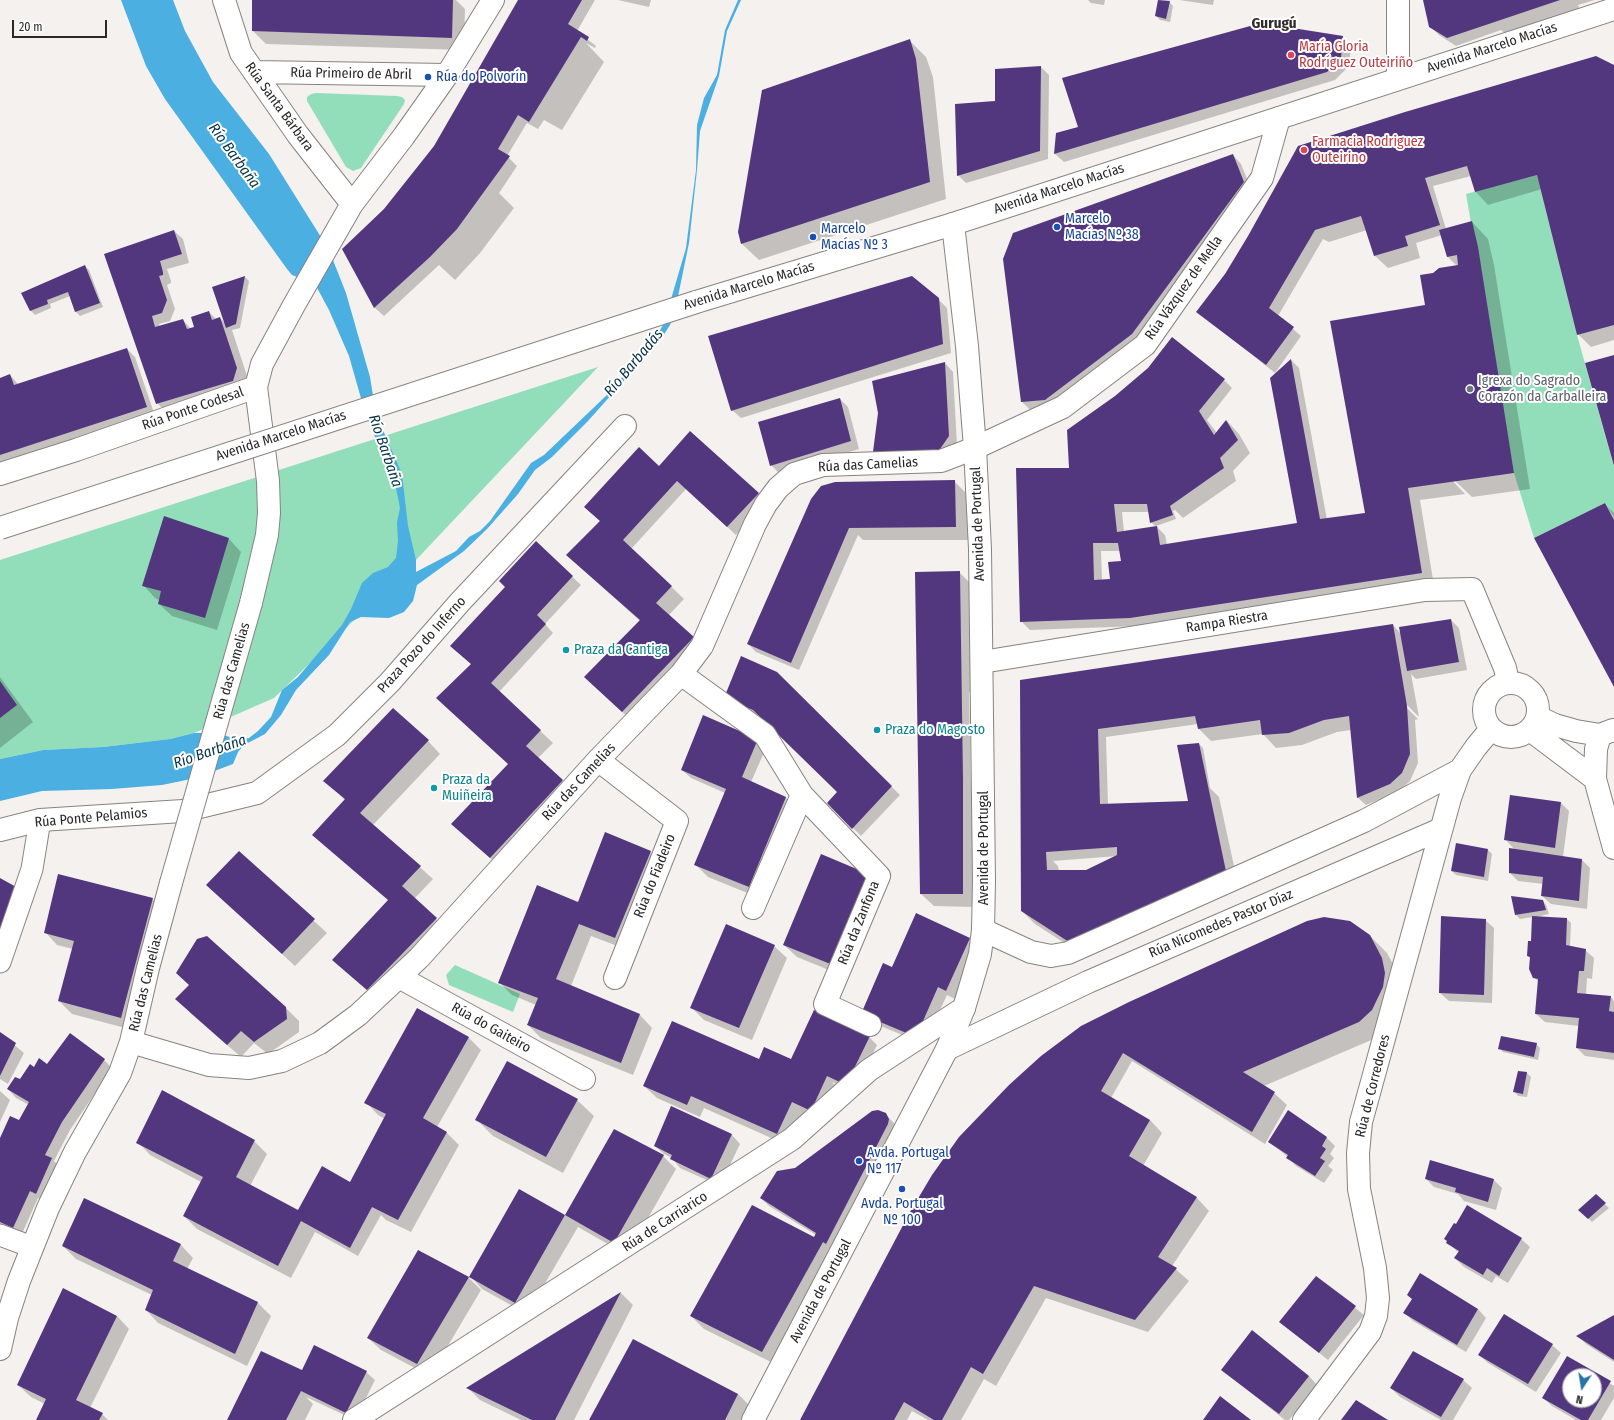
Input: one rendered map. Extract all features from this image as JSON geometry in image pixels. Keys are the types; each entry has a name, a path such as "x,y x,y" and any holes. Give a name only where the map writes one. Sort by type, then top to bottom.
{"street":[{"name":"Rúa Santa Bárbara","path":"224,0 241,53 298,135 352,204"},
{"path":"352,204 404,136 447,75 493,0"},
{"path":"1397,1 1398,78"},
{"name":"Avenida Marcelo Macías","path":"0,528 696,302 953,224 1614,9"},
{"name":"Rúa Primeiro de Abril","path":"254,72 447,75"},
{"name":"Rúa Vázquez de Mella","path":"975,448 1064,408 1145,345 1262,178 1279,118"},
{"name":"Rúa Ponte Codesal","path":"0,474 256,387 262,364 328,244 352,204"},
{"name":"Avenida de Portugal","path":"753,1420 947,1049 964,1008 975,973 983,930 980,549 975,448 967,346 953,224"},
{"name":"Rúa das Camelias","path":"0,1349 7,1318 32,1247 48,1208 75,1152 120,1073 131,1042 148,968 171,883 251,603 268,535 269,513 268,481 256,387"},
{"name":"Praza Pozo do Inferno","path":"183,811 256,793 337,735 390,682 460,602 625,426"},
{"name":"Rúa das Camelias","path":"131,1042 210,1065 249,1068 282,1061 320,1043 358,1014 427,949 598,760 681,674 702,646 755,524 766,504 778,488 794,474 822,465 941,461 975,448"},
{"name":"Rampa Riestra","path":"982,662 1425,590 1472,589 1505,668 1508,682"},
{"name":"Rúa da Zanfona","path":"681,674 765,735 802,795 879,876 825,1004 870,1025"},
{"path":"1508,682 1525,686 1537,699 1534,723 1519,736 1506,737 1491,729 1483,714 1484,704 1492,689 1508,682"},
{"path":"1534,723 1569,729 1607,732 1596,749 1595,779 1614,848"},
{"path":"1534,723 1595,779"},
{"path":"1441,829 1460,770 1476,746 1491,729"},
{"name":"Rúa do Fiadeiro","path":"598,760 677,821 615,978"},
{"path":"983,930 1031,952 1051,956 1068,953 1364,821 1460,770"},
{"path":"753,908 802,795"},
{"name":"Rúa Ponte Pelamios","path":"0,830 40,820 183,811"},
{"path":"0,962 32,870 40,820"},
{"name":"Rúa Nicomedes Pastor Díaz","path":"947,1049 1088,982 1441,829"},
{"name":"Rúa de Corredores","path":"1304,1420 1366,1337 1376,1316 1378,1298 1375,1268 1359,1189 1358,1153 1361,1122 1441,829"},
{"name":"Rúa do Gaiteiro","path":"399,977 584,1079"},
{"name":"Rúa de Carriarico","path":"354,1420 792,1139 869,1070 964,1008"},
{"path":"0,1235 32,1247"}],"green space":[{"path":"316,93 397,96 402,97 405,100 404,104 361,168 353,171 346,167 307,101 307,97"},
{"path":"1537,175 1577,335 1614,467 1614,517 1605,503 1534,538 1514,473 1466,194"},
{"path":"598,367 416,560 274,698 194,733 170,739 103,747 43,750 0,759 0,560"},
{"path":"455,965 520,994 513,1012 449,985 446,975"}],"water":[{"path":"121,0 173,0 185,31 213,82 269,154 329,250 346,293 370,377 376,414 402,474 408,526 416,560 416,572 456,551 469,537 480,531 490,521 531,463 544,455 608,394 658,334 664,323 686,248 696,170 697,125 704,98 717,75 725,30 738,0 741,0 727,31 719,76 700,131 689,243 675,311 670,325 661,339 588,421 552,457 535,470 518,494 487,529 464,551 417,585 413,601 404,612 389,618 361,617 350,622 329,655 296,690 281,715 265,734 244,745 238,752 233,764 196,778 162,785 112,789 42,791 0,801 0,759 43,750 103,747 170,739 194,733 218,733 238,740 249,738 271,717 282,690 298,677 342,625 351,609 362,583 373,573 388,567 396,558 398,541 397,522 400,508 395,483 366,416 349,356 329,310 315,284 292,275 287,269 165,99 146,66"}],"building":[{"path":"252,0 453,0 452,38 252,31"},
{"path":"518,0 582,0 568,24 589,37 587,41 581,37 529,122 518,115 498,149 510,156 457,229 430,257 374,308 342,249 384,209 434,146"},
{"path":"1158,0 1170,1 1166,19 1155,16"},
{"path":"1423,0 1560,0 1447,38 1429,27"},
{"path":"1261,23 1343,36 1341,58 1327,72 1054,154 1056,133 1078,127 1062,78"},
{"path":"910,39 916,59 930,182 741,244 738,232 762,90"},
{"path":"1596,56 1614,65 1614,325 1577,335 1537,175 1475,192 1467,166 1425,178 1440,225 1405,236 1408,246 1374,256 1361,216 1315,230 1269,308 1294,327 1266,365 1196,312 1225,274 1298,146 1405,112"},
{"path":"1041,66 1040,151 957,176 955,104 995,101 995,69"},
{"path":"1233,154 1244,182 1132,334 1045,400 1021,402 1003,259 1013,233"},
{"path":"1472,221 1478,247 1514,473 1408,488 1422,573 1130,618 1020,622 1016,468 1069,468 1067,430 1115,396 1148,368 1172,337 1225,379 1199,411 1214,435 1226,420 1238,440 1220,458 1224,468 1170,506 1173,515 1150,523 1147,504 1114,504 1117,532 1157,526 1160,545 1297,523 1270,378 1291,359 1320,519 1365,513 1330,321 1425,305 1420,275 1433,273 1439,268 1458,265 1457,255 1447,257 1439,230","holes":["1093,543 1118,543 1121,561 1108,562 1110,579 1094,580"]},
{"path":"174,230 182,254 160,261 163,275 159,276 167,300 162,313 152,316 155,327 183,319 187,329 194,327 191,317 209,311 212,320 220,317 237,368 233,381 156,404 104,254"},
{"path":"85,265 100,303 75,312 68,292 47,300 48,304 30,311 21,293"},
{"path":"245,276 236,324 226,328 212,287"},
{"path":"912,276 939,298 943,344 731,411 708,336"},
{"path":"127,348 147,407 0,455 0,378 10,374 14,385"},
{"path":"1614,355 1614,466 1585,363"},
{"path":"945,362 949,436 938,452 873,452 878,413 872,381"},
{"path":"840,398 851,441 770,466 758,422"},
{"path":"690,431 759,493 727,527 677,481 623,540 672,586 656,603 694,637 622,712 584,677 640,620 566,555 600,521 584,507 639,447 659,466"},
{"path":"955,480 956,527 849,528 791,663 747,644 811,499 821,486 835,482"},
{"path":"1605,503 1614,520 1614,687 1534,538"},
{"path":"164,516 229,538 205,618 158,604 161,591 142,586"},
{"path":"536,541 573,576 537,615 546,624 491,683 541,730 526,746 563,780 490,858 451,824 508,764 436,698 471,664 450,646 505,587 499,581"},
{"path":"960,571 963,894 920,894 915,572"},
{"path":"1451,619 1459,662 1407,671 1399,627"},
{"path":"1393,624 1407,706 1410,754 1402,773 1390,784 1357,798 1349,716 1324,720 1289,733 1262,735 1260,720 1198,729 1195,716 1098,729 1100,804 1188,801 1177,745 1199,743 1227,876 1069,942 1021,911 1020,680","holes":["1117,847 1117,855 1086,870 1047,870 1046,852"]},
{"path":"741,656 777,672 892,786 852,829 827,803 837,792 753,710 724,698"},
{"path":"0,681 17,705 0,718"},
{"path":"393,708 429,740 360,813 421,866 402,886 437,918 367,990 332,960 388,900 312,835 345,799 323,781"},
{"path":"703,715 758,739 742,777 786,797 749,887 694,865 726,789 681,770"},
{"path":"1510,795 1561,802 1555,848 1504,840"},
{"path":"605,832 651,851 615,938 579,924 556,979 640,1014 621,1063 527,1025 538,998 498,983 537,885 578,902"},
{"path":"1456,843 1488,849 1484,877 1451,871"},
{"path":"1509,848 1582,859 1579,901 1541,896 1543,877 1509,873"},
{"path":"239,851 315,919 282,954 206,885"},
{"path":"821,854 871,875 833,965 783,945"},
{"path":"58,874 153,898 121,1018 58,1001 74,941 44,933"},
{"path":"0,878 18,888 0,938"},
{"path":"1511,896 1543,900 1546,910 1515,915"},
{"path":"916,913 970,938 946,991 938,987 916,1037 861,1014 883,963 892,967"},
{"path":"1441,916 1486,919 1484,995 1439,993"},
{"path":"1532,916 1567,918 1566,945 1586,949 1584,971 1579,971 1577,993 1611,996 1609,1011 1614,1012 1614,1053 1576,1048 1579,1018 1535,1014 1538,979 1533,978 1529,969 1530,957 1527,956 1528,941 1531,941"},
{"path":"1324,917 1350,921 1370,935 1382,958 1385,973 1383,987 1372,1010 1359,1022 1243,1072 1275,1092 1252,1132 1123,1053 1101,1091 1150,1120 1129,1156 1197,1197 1158,1257 1177,1268 1135,1320 1034,1286 983,1374 971,1367 942,1420 934,1420 904,1402 894,1420 800,1420 910,1212 932,1175 959,1137 1009,1085 1041,1056 1081,1026 1129,1002 1307,921"},
{"path":"726,924 775,945 739,1028 690,1008"},
{"path":"207,936 286,1007 287,1019 254,1042 241,1031 227,1045 175,999 189,985 176,973 197,939"},
{"path":"417,1008 469,1037 423,1118 447,1132 398,1220 372,1207 350,1248 301,1221 278,1266 183,1216 203,1177 136,1143 162,1090 255,1140 236,1177 298,1210 322,1166 350,1182 386,1114 364,1103"},
{"path":"814,1010 870,1036 846,1085 827,1076 811,1111 792,1102 777,1134 691,1096 687,1105 643,1086 672,1021 759,1059 764,1047 791,1059"},
{"path":"0,1032 16,1043 0,1076"},
{"path":"70,1033 105,1059 62,1122 45,1155 52,1158 36,1194 30,1191 13,1228 0,1222 0,1138 10,1116 19,1120 29,1102 7,1089 15,1077 20,1079 30,1064 34,1067 39,1058 47,1064"},
{"path":"1501,1036 1537,1043 1534,1057 1498,1049"},
{"path":"507,1061 578,1099 546,1157 475,1120"},
{"path":"1518,1071 1527,1072 1523,1094 1513,1092"},
{"path":"671,1106 732,1134 711,1179 670,1159 672,1155 654,1146"},
{"path":"878,1110 886,1113 889,1119 888,1124 826,1244 823,1242 762,1352 690,1316 752,1205 814,1237 816,1233 760,1198 777,1171 795,1168 872,1111"},
{"path":"1288,1110 1327,1137 1322,1146 1326,1149 1320,1158 1325,1161 1315,1176 1286,1158 1288,1155 1268,1142"},
{"path":"614,1129 664,1155 614,1243 565,1215"},
{"path":"1430,1160 1494,1179 1488,1202 1455,1192 1456,1188 1425,1179"},
{"path":"519,1189 565,1215 515,1303 469,1277"},
{"path":"1596,1194 1606,1203 1588,1219 1578,1210"},
{"path":"84,1198 181,1244 173,1261 258,1302 235,1354 145,1310 153,1290 62,1246"},
{"path":"1467,1205 1522,1238 1499,1276 1487,1268 1483,1275 1454,1258 1459,1251 1446,1243 1447,1241 1444,1239 1454,1223 1456,1224"},
{"path":"418,1250 469,1277 417,1364 367,1338"},
{"path":"1420,1273 1478,1309 1457,1345 1403,1313 1412,1299 1407,1295"},
{"path":"1316,1276 1356,1306 1319,1353 1279,1322"},
{"path":"63,1288 117,1316 76,1400 103,1413 99,1420 36,1420 46,1399 17,1385"},
{"path":"621,1292 555,1420 532,1420 466,1388"},
{"path":"1504,1314 1553,1344 1528,1384 1478,1355"},
{"path":"1614,1315 1614,1360 1576,1336"},
{"path":"1252,1330 1309,1376 1279,1414 1221,1370"},
{"path":"633,1339 738,1394 725,1420 589,1420"},
{"path":"314,1345 367,1371 346,1413 301,1391 286,1420 227,1420 261,1351 302,1370"},
{"path":"1413,1351 1464,1379 1441,1417 1390,1388"},
{"path":"1567,1356 1588,1368 1562,1368 1562,1408 1595,1408 1588,1420 1581,1420 1542,1398"},
{"path":"1602,1376 1611,1381 1602,1396"},
{"path":"1220,1396 1251,1420 1203,1420"},
{"path":"1356,1400 1388,1420 1341,1420"}],"place":[{"name":"María Gloria Rodríguez Outeiriño","path":"1291,55"},
{"name":"Rúa do Polvorín","path":"428,77"},
{"name":"Farmacia Rodriguez Outeirino","path":"1304,150"},
{"name":"Marcelo Macías Nº 38","path":"1057,227"},
{"name":"Marcelo Macías Nº 3","path":"813,237"},
{"name":"Igrexa do Sagrado Corazón da Carballeira","path":"1470,389"},
{"name":"Praza da Cantiga","path":"566,650"},
{"name":"Praza do Magosto","path":"877,730"},
{"name":"Praza da Muiñeira","path":"434,788"},
{"name":"Avda. Portugal Nº 117","path":"859,1161"},
{"name":"Avda. Portugal Nº 100","path":"902,1189"}],"district":[{"name":"Gurugú","path":"1274,24"}],"water label":[{"name":"Río Barbaña","path":"234,156"},
{"name":"Río Barbadás","path":"634,363"},
{"name":"Río Barbaña","path":"385,451"},
{"name":"Río Barbaña","path":"210,752"}]}
